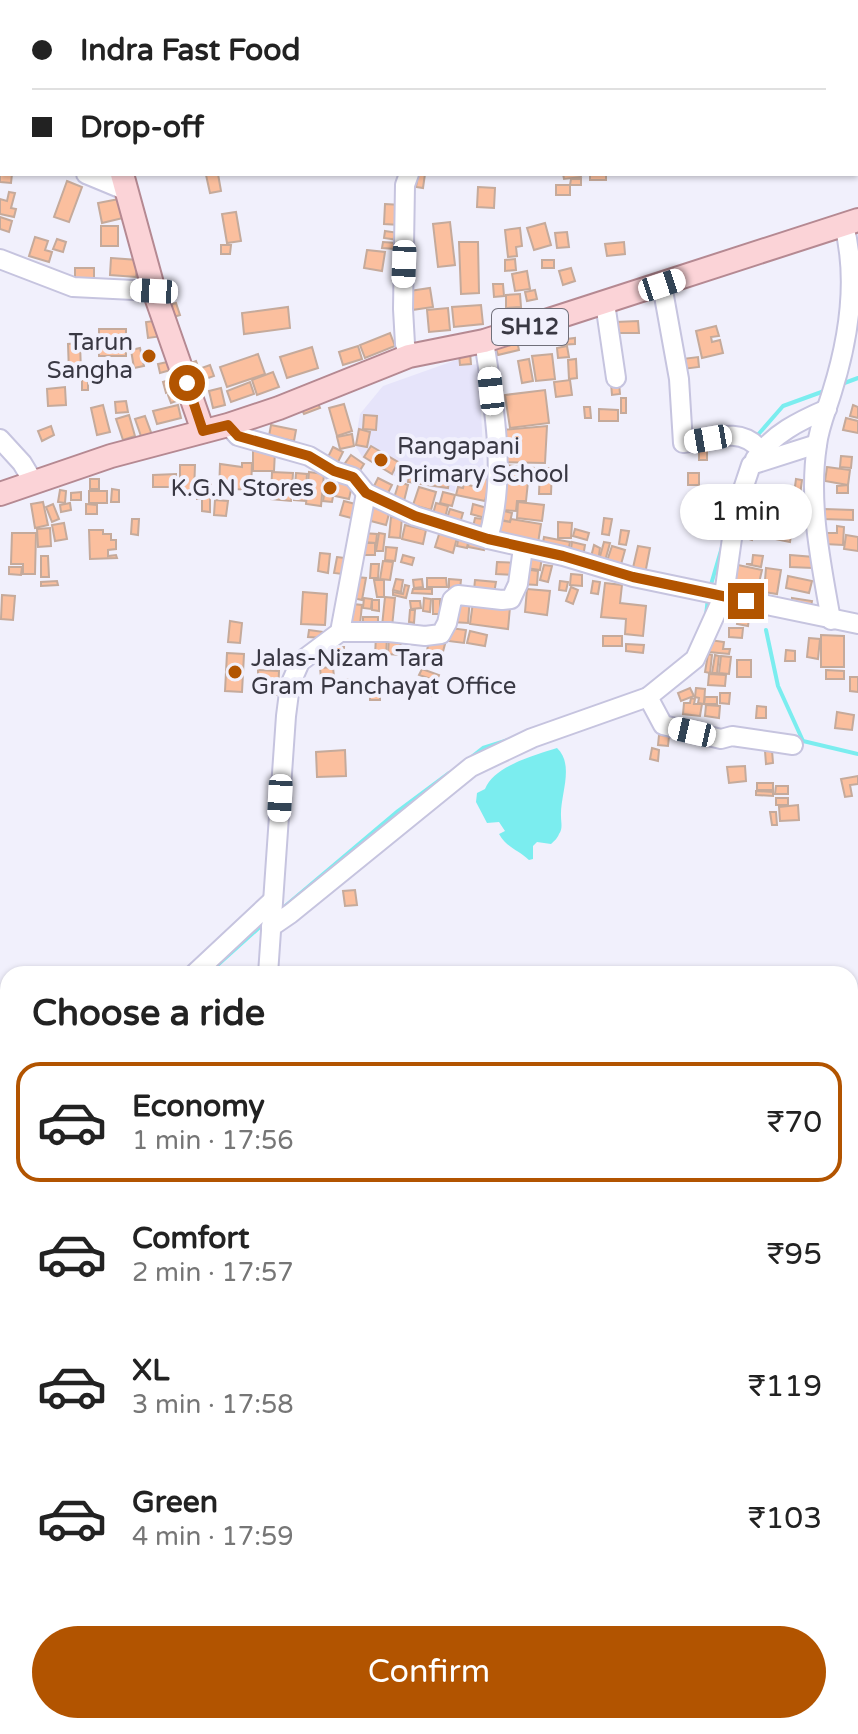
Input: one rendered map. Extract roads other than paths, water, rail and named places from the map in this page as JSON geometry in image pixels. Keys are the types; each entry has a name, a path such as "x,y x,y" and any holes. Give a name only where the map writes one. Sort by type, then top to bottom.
{"main road":[{"path":"124,182 154,291 203,431"},
{"name":"SH12","path":"0,494 111,456 279,408 409,356 484,341 851,223"}],"street":[{"path":"96,176 124,182"},
{"path":"408,176 405,185 403,309 405,344 409,356"},
{"path":"831,620 816,534 817,444 855,304 851,223"},
{"path":"0,259 73,287 154,291"},
{"path":"662,285 679,379 683,443 734,434 754,450 817,444"},
{"path":"605,303 616,378"},
{"path":"484,341 498,468 497,494 488,539"},
{"path":"271,927 471,767 532,738 648,697 695,659 724,595 736,510 754,450 801,420 832,393"},
{"path":"228,425 238,436 309,456 334,471 353,477 366,493 415,516 523,548 704,592 858,624"},
{"path":"0,439 22,463 34,483"},
{"path":"340,632 366,493"},
{"path":"269,966 290,685 300,662 340,632 441,634 452,600 458,595 511,599 518,584 523,548"},
{"path":"648,697 663,725 721,739 732,736 793,745"},
{"path":"203,966 272,901"}],"water":[{"path":"557,748 566,771 561,830 551,844 537,842 533,846 533,859 529,860 502,839 499,834 505,831 499,822 487,823 476,802 477,793 506,768"}],"waterway":[{"path":"839,385 858,378"},
{"path":"756,437 783,406 827,390"},
{"path":"710,588 722,547"},
{"path":"706,616 708,597"},
{"path":"766,630 778,686 803,741 858,754"},
{"path":"469,759 483,748 511,739"},
{"path":"283,908 398,811 449,773"},
{"path":"216,966 262,925"}],"place":[{"name":"Tarun Sangha","path":"149,356"},
{"name":"Rangapani Primary School","path":"381,460"},
{"name":"K.G.N Stores","path":"330,488"},
{"name":"Jalas-Nizam Tara Gram Panchayat Office","path":"235,672"}]}
